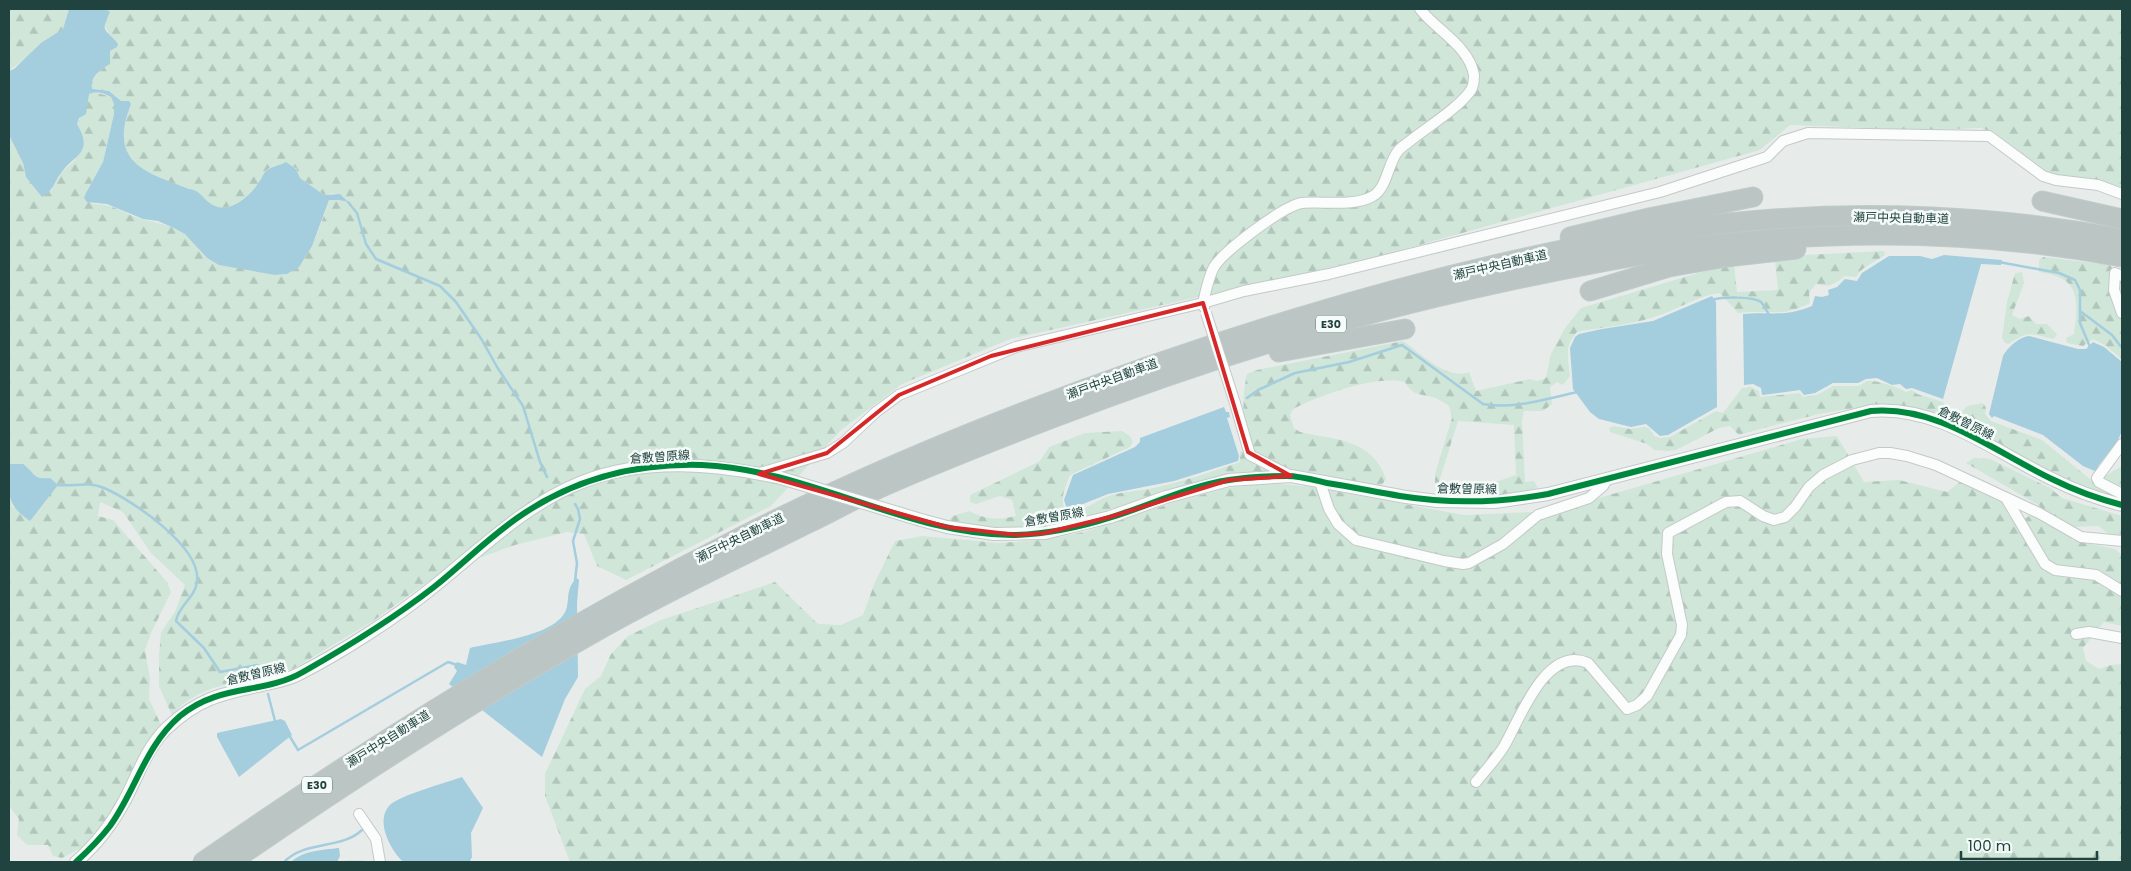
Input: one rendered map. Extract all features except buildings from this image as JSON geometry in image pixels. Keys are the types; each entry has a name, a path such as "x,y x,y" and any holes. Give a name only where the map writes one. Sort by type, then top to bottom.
{"highway":[{"path":"1423,282 1549,242 1649,218 1753,197"},
{"path":"2042,201 2122,219"},
{"name":"瀬戸中央自動車道","path":"203,862 362,754 436,718 740,537 824,497 1017,414 1093,385 1204,347 1423,282 1562,251 1641,236 1732,223 1885,217 1948,218 2044,227 2122,239"},
{"path":"1590,290 1670,267 1726,257 1901,236"},
{"name":"瀬戸中央自動車道","path":"593,624 864,495 998,438 1185,368 1354,318 1430,298 1628,257 1762,240 1809,237 1901,236 2012,242 2122,257"},
{"path":"1185,368 1214,366 1301,346 1405,329"},
{"name":"瀬戸中央自動車道","path":"231,862 379,763 436,718"},
{"path":"251,862 379,763"}],"street":[{"path":"1291,476 1250,455 1246,447 1235,403 1204,308 1208,279 1215,265 1240,242 1282,211 1300,203 1361,201 1379,192 1398,150 1454,106 1471,90 1474,77 1469,60 1462,51 1429,21 1420,9"},
{"path":"759,474 827,453 899,395 1016,347 1204,308 1244,290 1329,274 1660,192 1766,157 1783,141 1808,133 1989,136 2043,176 2056,180 2098,185 2122,194"},
{"path":"2122,276 2115,273 2113,285 2122,313"},
{"name":"倉敷曽原線","path":"76,862 90,850 110,826 148,753 164,730 198,703 216,695 297,676 403,609 432,588 521,515 549,498 584,482 638,468 703,465 733,468 781,478 947,527 994,534 1045,533 1110,518 1166,497 1229,480 1291,476 1422,499 1495,502 1548,494 1852,416 1888,410 1930,417 2054,480 2122,505"},
{"path":"2122,444 2097,478 2099,482 2122,494"},
{"path":"1476,782 1503,748 1519,714 1539,682 1561,664 1579,659 1588,663 1627,709 1637,705 1647,696 1681,634 1682,625 1667,554 1668,533 1726,502 1740,501 1763,516 1774,520 1786,517 1796,507 1809,486 1823,475 1852,460 1879,453 1907,456 1936,465 2040,514 2081,538 2122,541"},
{"path":"1320,482 1329,509 1338,524 1356,540 1463,564 1470,563 1503,544 1538,515 1589,498 1603,486 1608,478"},
{"path":"2006,498 2045,564 2055,570 2096,575 2122,591"},
{"path":"2076,634 2089,632 2122,638"},
{"path":"358,814 376,839 380,862"}],"highlighted area":[{"path":"1203,303 1248,452 1291,476 1229,480 1110,517 1045,533 1017,535 947,527 759,474 827,453 899,395 991,356"}],"green space":[{"path":"9,9 69,9 63,29 9,71"},
{"path":"106,9 2122,9 2122,190 2050,174 1994,132 1980,128 1925,130 1790,125 1760,150 1369,259 1010,339 902,384 841,430 771,506 626,580 597,566 584,534 567,532 515,545 443,571 373,621 293,669 213,688 183,704 172,715 159,686 161,632 175,612 185,585 151,553 123,512 100,502 98,516 113,520 167,582 171,592 145,650 150,678 149,699 161,725 137,766 118,806 83,847 62,858 53,856 48,845 27,845 17,835 19,819 9,806 9,493 13,508 42,479 33,475 27,467 9,465 9,135 23,163 26,177 51,191 61,173 75,160 80,129 77,125 89,93 95,92 111,97 114,104 114,114 103,162 86,193 92,204 113,207 135,217 175,228 188,237 208,259 223,265 277,275 286,274 294,270 301,263 313,242 329,200 347,202 334,193 324,195 300,178 296,168 279,165 267,170 256,187 242,200 232,206 221,208 212,205 194,190 158,178 139,167 131,160 126,151 124,140 129,101 121,101 109,91 92,90 94,77 99,71 110,64 110,51 117,47 105,25 104,21 110,12"},
{"path":"1884,251 1885,255 1865,267 1856,277 1845,276 1835,283 1828,285 1816,284 1809,293 1810,303 1790,311 1738,313 1720,293 1703,297 1645,320 1577,332 1569,347 1570,376 1563,385 1557,382 1550,387 1552,404 1543,411 1524,411 1522,421 1525,482 1534,481 1538,488 1518,493 1467,497 1475,489 1516,475 1514,425 1458,421 1439,482 1435,483 1435,474 1452,418 1449,406 1433,397 1415,393 1405,382 1378,381 1333,392 1293,409 1290,415 1294,428 1300,432 1352,443 1372,456 1380,466 1386,479 1377,488 1310,475 1274,464 1253,450 1246,433 1244,413 1245,383 1247,374 1257,370 1403,341 1443,369 1452,373 1461,374 1469,372 1476,391 1530,379 1537,381 1546,378 1551,354 1565,328 1581,308 1715,268 1734,265 1737,292 1778,290 1775,260 1805,255"},
{"path":"2044,257 2110,265 2122,280 2122,359 2106,346 2093,339 2083,346 2067,343 2066,338 2074,334 2076,322 2075,295 2069,284 2063,279 2039,272 2039,260"},
{"path":"2022,272 2024,283 2012,315 2020,319 2029,316 2036,324 2047,324 2057,334 2054,339 2030,334 2009,344 2005,343 2002,338 2007,302 2015,273"},
{"path":"1867,381 1887,384 1906,392 1912,390 1917,394 1943,402 1947,409 1945,417 1919,410 1893,407 1867,407 1842,410 1790,421 1739,435 1730,426 1719,428 1676,450 1668,451 1654,450 1647,444 1610,432 1609,428 1613,426 1630,429 1644,427 1649,428 1654,436 1661,438 1670,437 1716,411 1723,413 1742,388 1751,387 1759,391 1760,397 1800,393 1803,397 1817,395 1833,386 1859,386"},
{"path":"1983,403 1986,408 1985,414 1991,421 2042,440 2090,479 2107,475 2122,466 2122,498 2101,492 2060,475 2020,456 1962,424 1960,415 1967,406"},
{"path":"1122,431 1130,436 1133,442 1130,447 1070,475 1064,490 1063,500 1067,515 1109,496 1168,485 1240,462 1240,452 1243,451 1254,463 1266,467 1268,470 1266,473 1148,498 1047,528 984,529 954,523 949,520 953,516 969,511 992,518 1016,516 1012,500 1000,496 976,504 970,502 970,495 1040,461 1049,447 1085,433"},
{"path":"1837,436 1864,482 1899,480 1947,492 1960,482 2001,501 2009,515 2025,519 2040,506 1966,463 1974,458 1990,459 2050,488 2062,498 2122,516 2122,538 2107,533 2099,526 2071,527 2072,540 2115,549 2122,555 2122,626 2104,622 2083,648 2086,661 2099,669 2122,664 2122,862 570,862 545,796 545,774 585,689 601,676 611,654 628,636 661,620 775,582 818,624 841,625 863,615 875,582 895,541 923,536 998,543 1042,540 1084,532 1172,503 1227,488 1273,483 1312,487 1464,515 1554,511 1802,439"}],"water":[{"path":"69,9 106,9 110,12 105,24 105,30 118,44 117,47 110,51 110,64 99,71 94,77 92,89 109,91 121,101 129,101 131,104 125,124 124,140 127,152 145,170 193,190 210,203 224,208 236,204 247,196 256,187 267,170 286,162 296,169 300,178 324,195 340,194 348,202 329,200 312,246 299,267 287,274 275,275 219,265 207,258 185,234 174,228 158,221 143,219 107,204 87,202 84,198 103,162 114,114 114,104 111,97 103,94 89,94 86,114 79,118 77,124 84,141 81,152 61,173 52,189 42,197 26,177 23,163 9,135 9,71 14,69 41,43 63,29"},
{"path":"1944,255 2002,260 2001,265 1981,264 1943,399 1912,388 1906,389 1900,384 1892,385 1877,378 1866,379 1858,383 1833,383 1815,393 1804,395 1800,390 1762,395 1761,388 1753,384 1744,385 1743,314 1785,313 1802,310 1812,306 1815,296 1829,295 1828,290 1837,287 1845,279 1857,281 1862,273 1889,256 1920,256 1932,259"},
{"path":"1712,296 1716,302 1717,407 1668,435 1660,436 1646,424 1631,427 1599,419 1590,412 1573,389 1570,348 1575,337 1579,334 1602,329 1653,321"},
{"path":"2029,336 2078,349 2086,349 2093,342 2104,347 2122,362 2122,431 2117,442 2098,466 2100,468 2097,472 2083,466 2043,435 1994,416 1992,418 1989,414 2003,356 2014,343 2021,338"},
{"path":"1224,407 1226,412 1229,412 1230,417 1227,418 1239,456 1238,461 1174,481 1108,494 1083,504 1074,511 1068,512 1064,500 1073,475 1135,447 1140,442 1140,438"},
{"path":"23,464 37,477 50,478 58,485 30,521 16,509 10,497 9,465"},
{"path":"577,578 579,580 577,603 578,677 565,699 542,757 449,684 457,671 454,667 457,662 466,665 470,648 538,632 560,619 566,610 571,586"},
{"path":"281,719 285,721 292,735 239,777 217,737 217,733"},
{"path":"462,777 483,808 471,833 472,857 470,861 403,862 386,836 384,828 385,813 389,806 412,794"},
{"path":"339,848 340,856 337,862 291,862 308,853"}],"waterway":[{"path":"348,202 357,213 366,244 376,259 440,286 456,302 523,406 540,462 547,477"},
{"path":"1999,262 2059,273 2075,280 2080,290 2080,323 2090,347"},
{"path":"1712,300 1723,298 1757,300 1762,303 1770,316"},
{"path":"2080,311 2112,335 2122,348"},
{"path":"1247,398 1258,390 1295,373 1349,362 1402,345 1483,404 1507,406 1578,392"},
{"path":"56,485 92,485 104,488 131,503 163,526 189,554 196,568 196,588 180,611 176,621 204,648 220,672 257,665 261,668"},
{"path":"575,504 580,519 573,541 577,563 575,581"},
{"path":"289,735 298,750 448,662 457,665"},
{"path":"268,694 275,721"},
{"path":"284,862 302,851 344,840 362,830"},
{"path":"346,862 363,862"}],"cycle path":[{"path":"76,862 110,826 127,798 149,754 168,728 180,716 210,698 273,684 303,672 370,632 418,599 500,531 544,501 586,482 631,470 678,465 742,469 820,489 936,525 975,532 1015,535 1052,532 1076,527 1112,517 1199,487 1229,480 1258,477 1287,476 1307,478 1419,499 1492,501 1529,497 1548,494 1871,411 1896,411 1920,415 1943,423 1966,433 2062,484 2122,505"}]}
